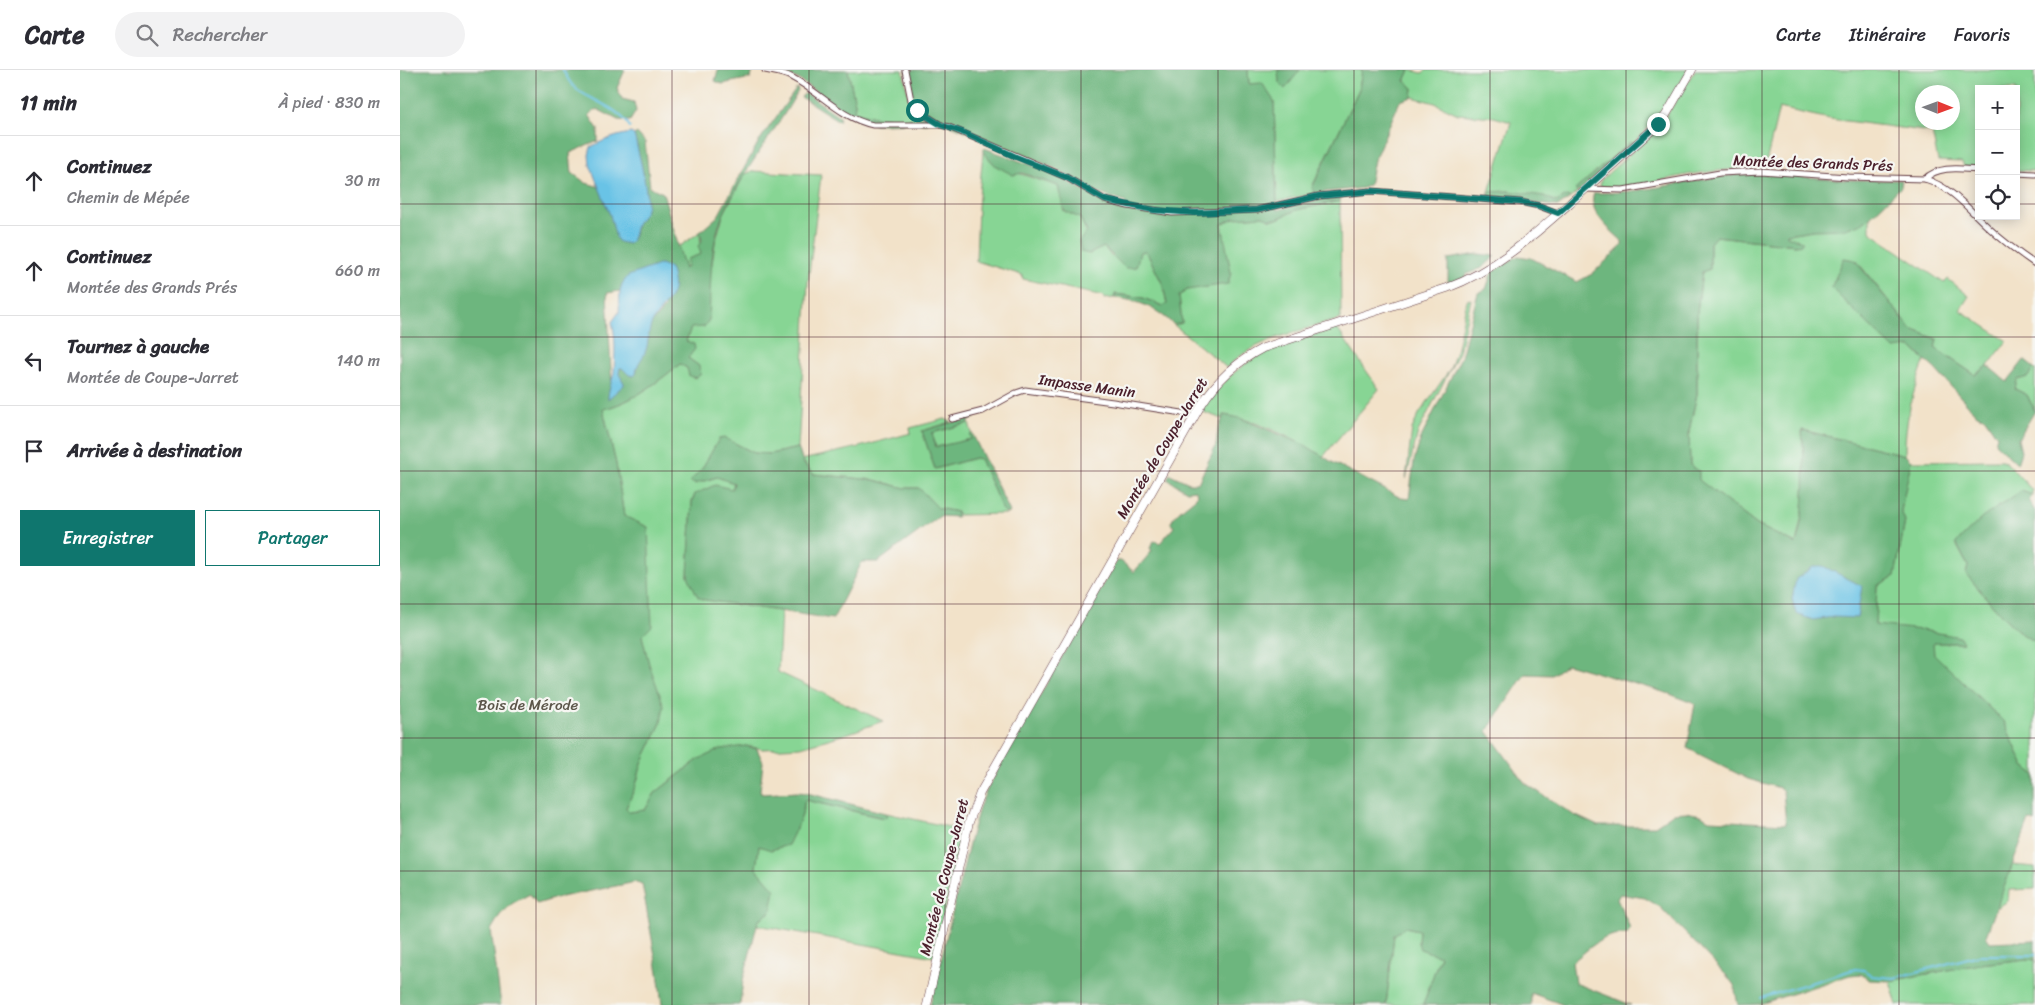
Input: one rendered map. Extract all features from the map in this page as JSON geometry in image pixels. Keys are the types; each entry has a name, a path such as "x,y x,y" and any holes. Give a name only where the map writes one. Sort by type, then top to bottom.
{"main road":[{"name":"Montée de Coupe-Jarret","path":"927,1005 969,822 980,793 1193,418 1221,379 1253,353 1280,341 1463,282 1494,265 1586,189 1658,124 1666,115 1692,70"}],"street":[{"path":"765,70 790,77 845,115 862,123 879,126 941,125"},
{"path":"905,70 911,100 917,110 941,125 962,132 1016,157 1066,177 1105,200 1154,210 1195,213 1257,210 1319,196 1371,191 1520,202 1540,206 1558,213"},
{"name":"Montée des Grands Prés","path":"1586,189 1623,190 1720,173 1761,171 1848,177 1925,179 1934,172 1943,170 1975,170"},
{"path":"2020,172 2035,174"},
{"path":"1925,179 1934,182 1953,194 1988,227 2035,264"},
{"name":"Impasse Manin","path":"952,419 983,411 1025,390 1113,402 1182,414 1193,418"}],"green space":[{"name":"Bois de Mérode","path":"400,70 625,70 617,88 622,99 634,102 636,111 630,121 618,120 597,109 589,115 598,129 598,141 570,153 572,173 586,183 607,189 634,235 636,227 645,211 647,200 643,171 634,135 637,133 645,142 650,187 663,193 685,269 687,267 687,259 701,254 698,246 702,241 700,232 718,216 759,141 797,88 798,91 789,107 740,183 718,227 713,253 709,320 704,327 691,328 686,341 694,344 695,349 688,358 699,366 701,374 696,378 689,376 687,368 680,364 634,397 603,409 616,464 624,516 648,527 652,626 642,636 649,664 664,706 661,723 642,763 636,785 626,808 630,812 645,810 655,793 699,759 721,749 746,746 757,749 763,762 760,791 762,794 807,793 888,815 884,818 805,800 801,818 788,845 771,850 759,846 756,868 775,890 771,911 758,921 743,980 740,1005 662,1005 642,884 636,882 556,898 537,904 530,894 513,903 500,915 491,930 501,1005 400,1005","holes":["622,284 665,307 651,324 646,348 638,361 636,374 622,367 612,389 607,293 620,291"]},
{"path":"718,70 753,70 751,78 722,84 715,81"},
{"path":"772,70 848,70 855,103 854,111 874,117 909,120 915,114 927,118 927,123 874,124 849,115 798,79"},
{"path":"848,70 903,70 909,100 917,115 915,114 909,120 874,117 854,111 855,103"},
{"path":"906,70 1248,70 1249,84 1262,83 1274,101 1277,210 1327,198 1341,197 1340,201 1296,210 1277,219 1263,216 1234,218 1222,224 1231,273 1228,284 1187,290 1179,296 1182,323 1174,325 1161,314 1147,306 1114,298 1115,294 1143,298 1163,306 1167,304 1163,285 1146,251 1140,252 1136,267 1125,268 1104,247 1089,254 1081,252 1079,241 1087,232 1080,218 1064,211 1058,186 1022,173 1013,175 996,166 983,152 984,148 1050,172 1103,201 1128,207 1125,202 1098,193 1052,167 929,116 915,102"},
{"path":"1248,70 1362,70 1359,89 1312,187 1315,193 1277,202 1274,101 1249,84"},
{"path":"1278,70 1300,70 1285,89 1279,83"},
{"path":"1362,70 1410,70 1405,81 1413,88 1412,97 1400,101 1374,160 1369,185 1363,188 1315,193 1312,188 1359,89"},
{"path":"1410,70 1422,73 1427,70 1688,70 1664,109 1633,143 1630,142 1575,190 1578,192 1570,198 1567,196 1556,202 1509,191 1489,192 1511,122 1494,117 1458,114 1435,103 1412,97 1413,88 1405,81"},
{"path":"1695,70 2035,70 2035,171 2020,170 2020,85 1975,85 1975,168 1964,167 1962,162 1938,161 1932,132 1916,130 1960,130 1960,85 1915,85 1915,130 1830,119 1779,108 1765,167 1692,174 1619,188 1600,186 1601,180 1660,126"},
{"path":"806,93 840,117 839,121 801,97"},
{"path":"1630,142 1633,143 1578,192 1575,190"},
{"path":"983,152 996,166 1058,186 1064,211 1080,218 1087,233 1089,254 1104,247 1112,257 1146,251 1163,285 1167,304 1164,306 1143,298 1116,294 1114,298 1104,299 1104,296 1023,279 1022,275 976,261"},
{"path":"753,171 821,175 808,282 798,448 770,454 754,453 725,438 719,439 695,484 717,477 734,483 732,489 695,494 692,502 688,576 705,600 781,611 778,672 883,721 801,747 763,749 746,746 699,759 655,793 645,810 630,812 626,808 636,785 642,763 661,723 642,636 616,464 603,409 634,397 680,364 687,368 699,366 688,358 686,341 712,264 715,243 723,215 745,174"},
{"path":"1765,174 1845,180 1902,180 1901,187 1866,221 1846,229 1813,230 1787,234 1787,236 1802,241 1802,244 1796,245 1716,236 1710,243 1710,269 1702,272 1697,313 1697,394 1689,431 1690,465 1699,471 1699,480 1757,525 1796,544 1804,502 1802,430 1905,455 1911,461 1901,511 1905,521 1895,576 1877,586 1875,625 1922,630 1960,637 1963,643 1933,643 1934,654 2004,722 2024,766 2035,775 2035,822 2029,820 1986,936 1990,942 2035,940 2035,960 2028,959 1980,964 1890,981 1869,980 1861,974 1850,975 1760,1004 1738,1005 1734,985 1727,976 1660,907 1645,898 1620,894 1617,899 1630,928 1627,934 1618,934 1604,939 1572,962 1575,983 1631,1005 1564,1005 1531,993 1531,1005 1423,1005 1440,956 1420,949 1418,943 1419,930 1405,927 1394,935 1386,1005 930,1005 972,832 980,805 989,785 1116,561 1121,561 1134,572 1152,551 1150,548 1154,541 1160,543 1174,527 1171,523 1176,515 1197,496 1196,490 1187,491 1167,479 1170,474 1189,483 1198,483 1216,445 1218,429 1224,415 1240,418 1305,445 1332,462 1401,498 1409,499 1414,461 1421,438 1461,357 1478,293 1486,289 1492,272 1518,256 1531,258 1577,282 1592,274 1622,246 1622,241 1606,226 1597,213 1594,207 1594,193 1632,191 1725,176","holes":["1567,664 1670,694 1687,701 1692,701 1695,704 1687,748 1748,779 1780,788 1783,791 1786,824 1709,820 1701,815 1686,812 1674,813 1655,826 1598,826 1572,814 1525,783 1487,731 1525,674 1552,675"]},
{"path":"1509,191 1544,196 1556,202 1567,196 1570,198 1559,206 1553,206 1488,196 1489,192"},
{"path":"1340,201 1341,319 1264,343 1237,358 1227,368 1174,325 1182,323 1179,296 1187,289 1231,273 1221,224 1234,218 1263,216 1277,219 1296,210"},
{"path":"1870,217 1870,232 1944,283 1948,279 1969,296 1960,310 2007,341 1988,366 1975,375 1935,348 1937,339 1911,329 1856,260 1911,347 1925,360 1910,407 1905,455 1802,430 1805,467 1804,506 1796,544 1757,525 1698,480 1690,466 1689,431 1697,394 1697,313 1702,271 1710,269 1710,243 1715,236 1796,245 1787,234 1866,221"},
{"path":"700,232 701,254 684,269 677,246 680,246"},
{"path":"1478,254 1496,256 1482,268 1467,274 1465,278 1448,283 1448,259"},
{"path":"1844,258 1855,260 1911,329 1937,339 1935,348 1975,375 1988,366 2007,382 2024,360 2034,368 2028,377 2017,380 2015,389 2027,395 2035,411 2018,439 2021,452 2017,464 1995,443 1997,436 1984,417 1977,415 1935,369 1911,347 1894,349 1831,288"},
{"path":"1471,299 1459,352 1418,432 1406,479 1412,429 1419,414 1450,369 1457,348 1467,300"},
{"path":"1336,327 1379,389 1323,457 1288,437 1249,421 1224,415 1222,419 1201,411 1230,376 1245,364 1276,348"},
{"path":"2034,368 2035,411 2027,395 2015,389 2016,380 2027,377"},
{"path":"971,417 975,418 970,420 969,423 932,433 936,447 971,439 970,435 972,433 1010,512 1007,514 1002,509 980,459 975,458 935,469 922,431"},
{"path":"945,419 951,422 922,431 935,469 980,458 1002,509 1007,514 957,515 957,512 938,508 918,488 905,488 874,480 813,474 802,460 911,433 910,428"},
{"path":"969,423 972,439 936,448 932,433"},
{"path":"725,438 754,453 770,454 798,448 804,464 813,474 874,480 905,488 919,488 938,508 957,512 957,517 940,516 878,562 862,562 833,619 705,600 698,597 688,576 692,502 695,494 715,485 732,489 734,483 717,477 694,484 690,481 701,470 719,439"},
{"path":"2002,460 2032,490 2032,495 2021,491 1956,544 1968,566 1966,574 2008,621 2027,637 2035,641 2035,775 2024,766 2004,722 1933,654 1933,643 1963,643 1875,625 1877,586 1895,576 1905,521 1901,511 1911,461"},
{"path":"2021,491 2032,495 2029,501 2035,511 2035,641 2027,637 2008,621 1966,574 1968,566 1956,543 1982,518"},
{"path":"805,800 883,818 888,815 886,813 963,830 934,957 757,925 758,921 771,911 756,868 759,845 801,818"},
{"path":"2012,865 2035,867 2035,889 2009,890 2008,901 1995,909"},
{"path":"1405,927 1419,930 1418,943 1440,956 1423,1005 1386,1005 1394,935"},
{"path":"2028,959 2035,960 2035,1005 1897,1005 1890,981 1980,964"}],"water":[{"path":"631,133 634,135 641,161 647,203 629,244 619,242 616,238 610,215 590,165 589,155 591,147 596,144"},
{"path":"661,264 670,268 674,286 672,293 652,323 646,350 636,374 634,376 629,375 620,368 619,374 624,385 608,399 614,365 615,340 612,322 619,312 622,284 628,276"},
{"path":"1823,566 1862,586 1857,618 1833,617 1813,620 1796,614 1792,599 1796,579 1813,567"}],"waterway":[{"path":"563,70 570,83 576,89 619,114 630,127"},
{"path":"1761,998 1855,969 1864,970 1872,976 1894,978 1979,955 2035,955"}],"route":[{"path":"917,110 922,115 941,125 962,132 1016,157 1066,177 1105,200 1154,210 1195,213 1257,210 1319,196 1371,191 1520,202 1540,206 1558,213 1658,124"}]}
